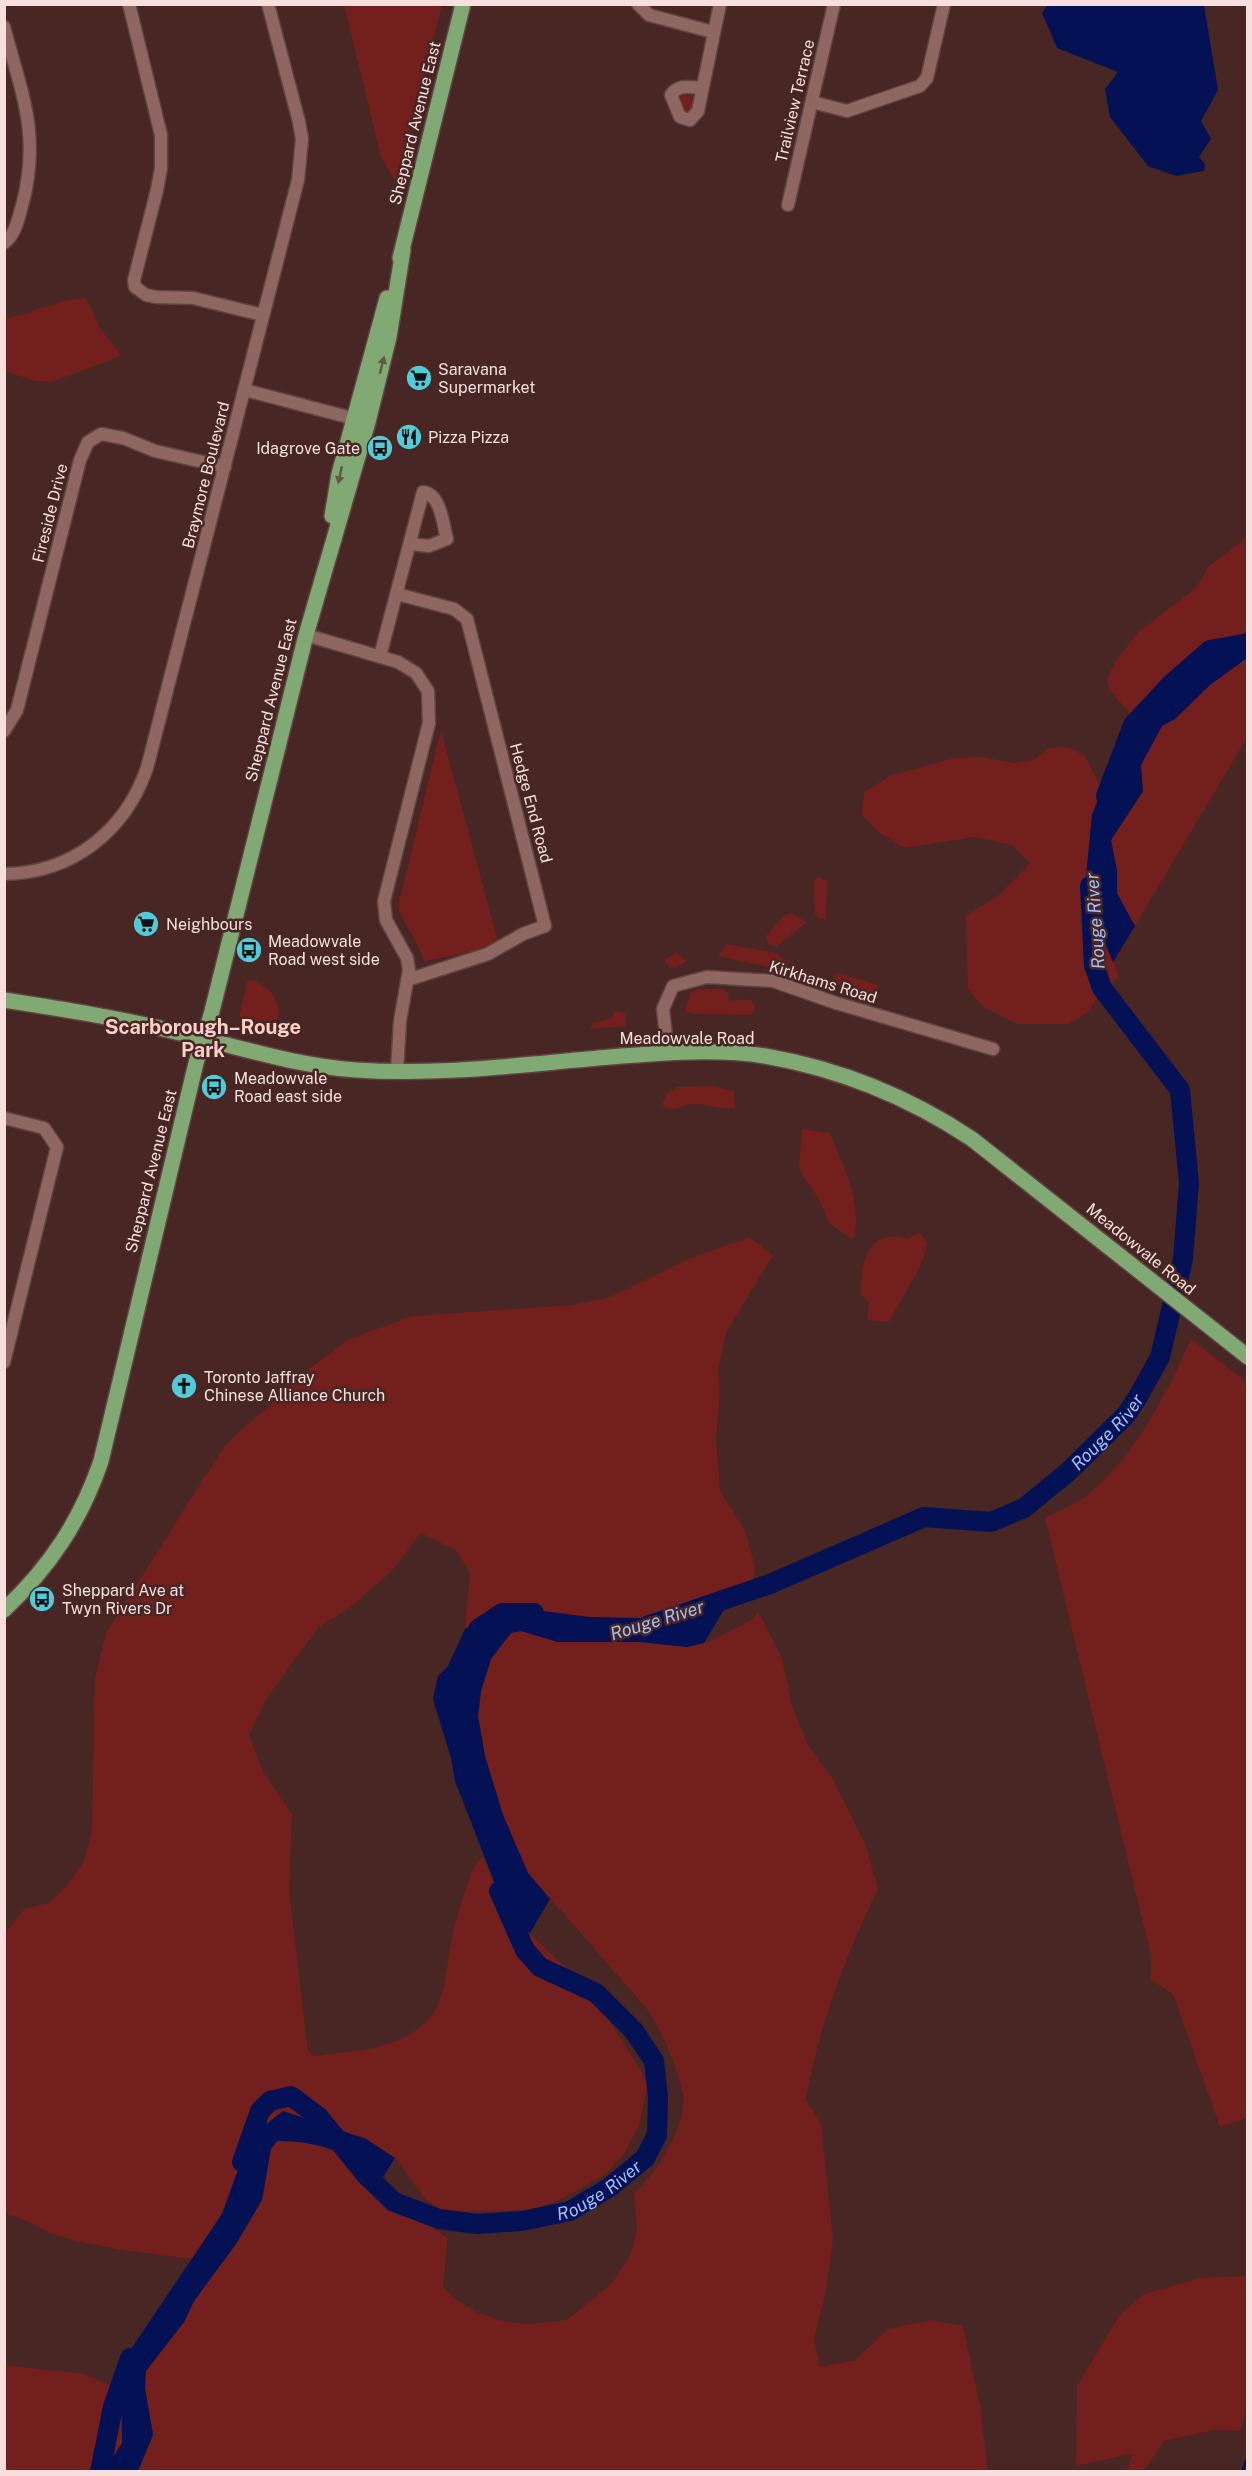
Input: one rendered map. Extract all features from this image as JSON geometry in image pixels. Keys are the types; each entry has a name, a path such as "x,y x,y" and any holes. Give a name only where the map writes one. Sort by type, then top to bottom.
{"main road":[{"name":"Sheppard Avenue East","path":"4,1610 26,1589 63,1544 85,1503 98,1470 203,1039 321,578 339,474 361,420 376,332 403,250 463,4"},
{"name":"Meadowvale Road","path":"4,999 132,1022 337,1069 397,1072 453,1071 668,1053 763,1056 832,1072 889,1092 947,1122 972,1139 1248,1358"}],"street":[{"path":"129,4 161,135 161,168 134,280 135,287 146,295 193,298 263,315"},
{"name":"Braymore Boulevard","path":"4,874 46,869 84,852 116,825 130,806 152,750 297,180 302,139 268,4"},
{"path":"638,4 649,15 713,32"},
{"path":"701,88 720,4"},
{"name":"Trailview Terrace","path":"788,205 834,4"},
{"path":"812,102 847,111 920,86 927,78 944,4"},
{"path":"4,27 27,112 32,152 31,169 14,233 4,243"},
{"path":"245,390 361,420"},
{"name":"Fireside Drive","path":"4,730 17,710 77,472 88,442 101,434 115,436 155,451 225,467"},
{"path":"380,657 410,544"},
{"name":"Hedge End Road","path":"397,594 454,609 467,619 545,926 523,933 488,954 407,980"},
{"path":"306,635 398,662 416,673 428,691 429,723 384,901 386,920 407,958 407,980 400,1021 397,1072"},
{"name":"Kirkhams Road","path":"668,1053 663,1018 673,986 707,977 773,981 836,1003 993,1049"},
{"path":"4,1118 44,1128 57,1147 4,1362"}],"shaded area":[{"path":"344,5 442,5 397,184 381,157"},
{"path":"680,95 692,96 691,107 686,112 678,99"},
{"path":"86,298 101,329 121,356 52,382 35,381 5,371 5,316 10,318 57,303"},
{"path":"1247,537 1247,637 1142,710 1136,720 1112,693 1107,682 1112,667 1137,633 1196,588 1209,566"},
{"path":"1247,658 1247,738 1135,926 1116,893 1117,870 1111,840 1143,792 1140,765 1162,726 1175,719 1210,685"},
{"path":"441,730 498,941 478,951 424,961 398,906"},
{"path":"1067,747 1085,756 1102,789 1092,815 1090,908 1119,976 1103,991 1087,1013 1069,1024 1018,1024 982,1006 968,989 966,915 998,896 1030,863 1012,845 975,837 904,848 880,833 862,815 864,792 890,776 954,758 982,757 1015,763 1035,759 1048,748"},
{"path":"818,877 827,881 826,920 818,918 815,914 814,881"},
{"path":"792,913 807,922 776,947 768,943 766,936 784,915"},
{"path":"727,944 776,953 787,962 787,971 718,956"},
{"path":"677,953 687,961 676,968 669,968 664,960"},
{"path":"838,973 879,985 876,1004 832,981"},
{"path":"253,980 266,987 278,1005 278,1019 275,1026 239,1017 247,981"},
{"path":"698,989 723,989 729,994 728,1001 750,999 756,1008 751,1015 694,1014 685,1011 690,993"},
{"path":"616,1010 626,1014 626,1026 589,1029 594,1023 610,1019"},
{"path":"712,1086 734,1091 735,1108 691,1104 673,1110 662,1105 666,1094 677,1087"},
{"path":"802,1129 830,1133 854,1199 856,1227 853,1240 829,1223 821,1203 799,1169"},
{"path":"919,1233 928,1243 920,1267 889,1322 867,1320 869,1303 861,1294 861,1282 869,1250 883,1238 908,1239"},
{"path":"749,1237 773,1255 726,1333 718,1372 720,1392 716,1439 720,1490 745,1531 755,1566 754,1580 699,1617 690,1619 604,1618 513,1611 482,1620 465,1629 470,1573 457,1551 421,1533 391,1572 353,1605 318,1628 269,1695 249,1735 264,1773 292,1814 289,1890 308,2051 314,2056 370,2049 387,2044 408,2035 423,2025 433,2014 444,1986 453,1932 467,1884 472,1871 483,1857 506,1912 588,1988 642,2072 647,2087 639,2126 624,2154 606,2174 556,2202 529,2210 445,2212 425,2199 396,2159 366,2139 283,2111 250,2137 222,2213 194,2259 81,2242 5,2214 4,1935 24,1909 48,1903 64,1889 84,1861 92,1830 95,1678 106,1633 226,1445 300,1376 349,1339 412,1316 572,1305 610,1297 688,1259"},
{"path":"1191,1339 1248,1383 1248,2117 1220,2127 1173,1994 1151,1980 1151,1956 1045,1518 1074,1504 1094,1490 1112,1472 1157,1407"},
{"path":"758,1611 782,1658 792,1706 809,1747 833,1779 866,1846 878,1889 834,1992 811,2073 806,2100 821,2123 833,2240 825,2296 814,2339 820,2367 855,2360 888,2329 931,2320 963,2326 980,2406 988,2471 138,2472 153,2435 145,2388 146,2371 184,2322 194,2301 236,2244 262,2200 271,2149 277,2141 306,2141 352,2158 381,2175 411,2214 448,2238 443,2287 457,2300 478,2313 503,2321 527,2324 567,2320 611,2284 630,2256 637,2230 634,2193 660,2162 675,2134 683,2107 683,2095 669,2051 647,2009 528,1873 503,1815 485,1756 478,1716 481,1691 491,1659 511,1632 521,1631 558,1642 640,1642 687,1647 709,1642 753,1619"},
{"path":"1247,2276 1247,2410 1240,2431 1214,2430 1164,2441 1144,2471 1127,2471 1132,2454 1076,2466 1077,2386 1120,2314 1144,2294 1200,2278"},
{"path":"4,2365 84,2374 122,2390 122,2443 104,2471 5,2471"}],"water":[{"path":"1048,4 1204,5 1218,90 1201,121 1211,139 1199,157 1205,164 1204,171 1176,176 1148,166 1110,117 1105,89 1118,72 1057,48 1042,13"},
{"name":"Rouge River","path":"1247,637 1247,658 1210,685 1175,719 1162,726 1141,765 1143,791 1111,840 1117,870 1117,893 1135,926 1113,962 1090,908 1085,886 1092,815 1102,789 1123,758 1142,710 1167,685"},
{"path":"734,1593 704,1643 687,1647 640,1642 558,1642 521,1631 511,1633 491,1659 481,1691 478,1716 485,1756 503,1815 528,1873 550,1899 530,1933 506,1912 455,1781 451,1758 433,1699 438,1676 448,1666 465,1629 483,1618 528,1609 589,1617 690,1619 699,1617"},
{"path":"283,2111 366,2139 395,2158 383,2177 360,2161 333,2150 305,2143 277,2141 271,2149 262,2200 236,2244 194,2301 184,2322 146,2371 145,2388 153,2435 138,2471 104,2471 122,2443 121,2371 129,2352 222,2214 250,2137"}],"waterway":[{"name":"Rouge River","path":"1106,796 1133,725 1171,684 1210,650 1248,643"},
{"name":"Rouge River","path":"647,1626 770,1584 924,1517 991,1522 1024,1508 1068,1472 1126,1415 1139,1395 1160,1357 1183,1259 1189,1183 1180,1090 1102,988 1094,965 1090,886"},
{"name":"Rouge River","path":"478,1629 502,1613 534,1613"},
{"name":"Rouge River","path":"242,2162 260,2111 270,2101 291,2096 319,2117 366,2175 394,2202 439,2219 477,2224 522,2221 570,2211 610,2187 645,2158 657,2135 658,2096 654,2061 634,2031 596,1993 540,1967 525,1950 499,1891"},
{"name":"Rouge River","path":"100,2472 113,2407 130,2358"},
{"path":"1242,2472 1248,2457"}],"place":[{"name":"Saravana Supermarket","path":"419,378"},
{"name":"Pizza Pizza","path":"409,437"},
{"name":"Idagrove Gate","path":"380,448"},
{"name":"Neighbours","path":"146,924"},
{"name":"Meadowvale Road west side","path":"249,950"},
{"name":"Meadowvale Road east side","path":"214,1087"},
{"name":"Toronto Jaffray Chinese Alliance Church","path":"184,1386"},
{"name":"Sheppard Ave at Twyn Rivers Dr","path":"42,1599"}],"district":[{"name":"Scarborough–Rouge Park","path":"203,1038"}]}
